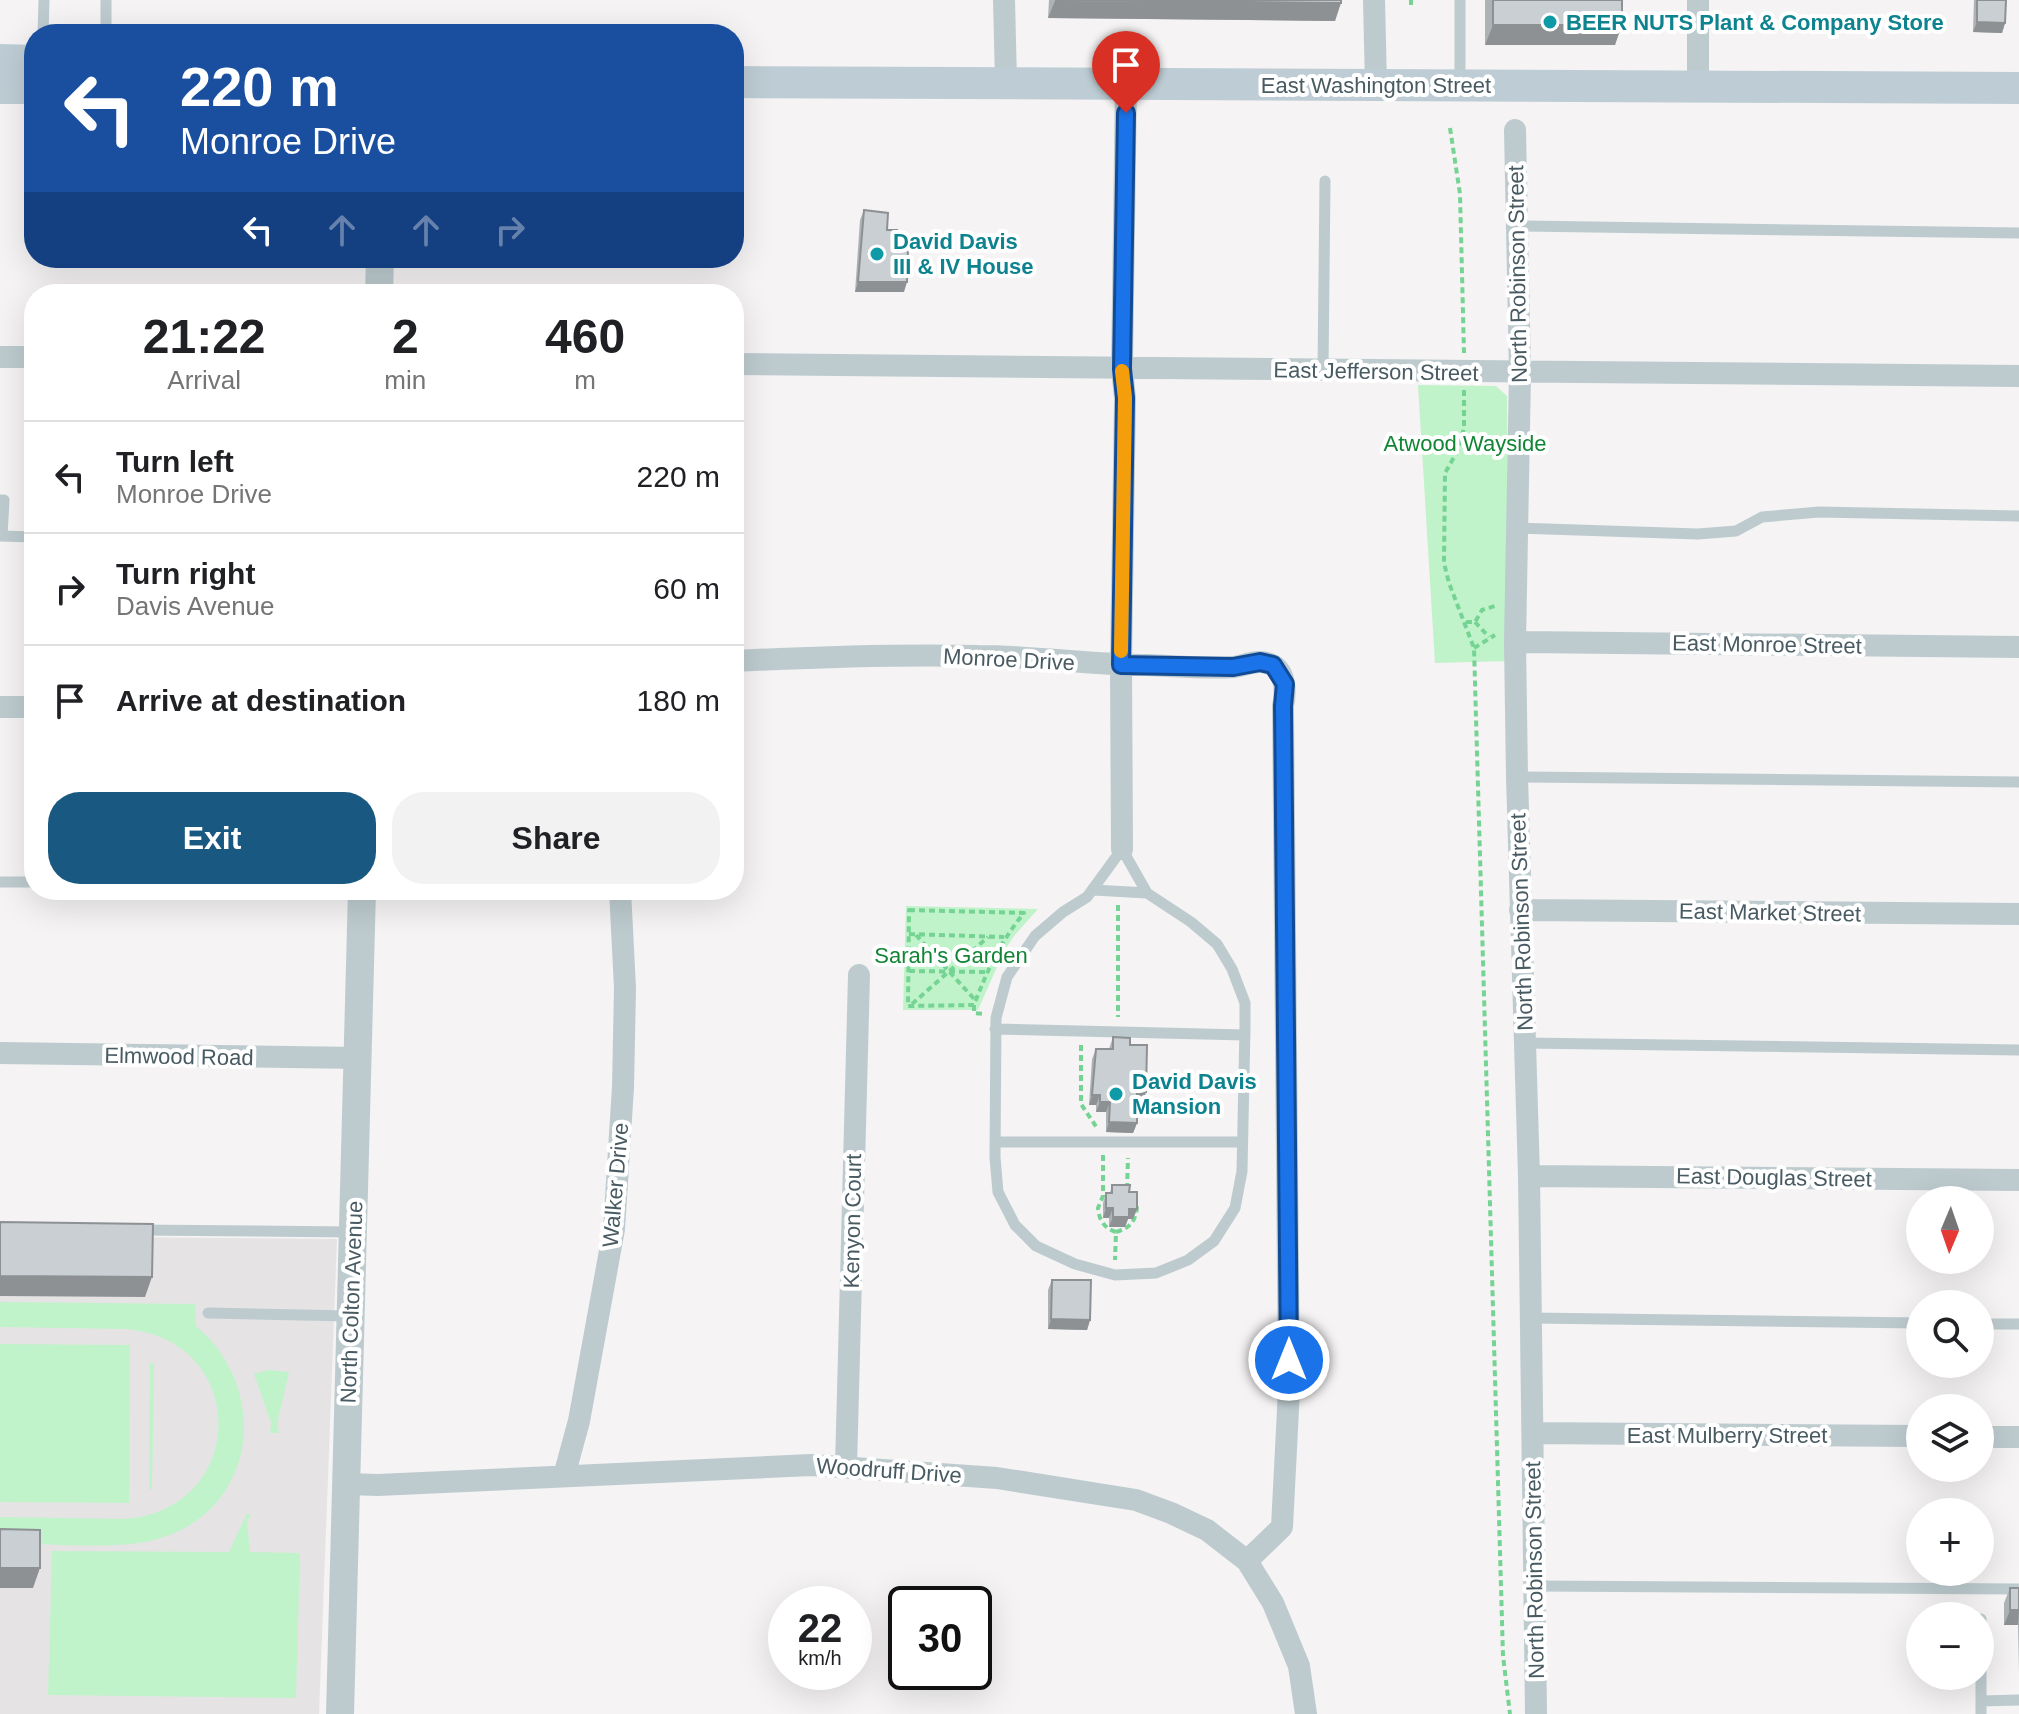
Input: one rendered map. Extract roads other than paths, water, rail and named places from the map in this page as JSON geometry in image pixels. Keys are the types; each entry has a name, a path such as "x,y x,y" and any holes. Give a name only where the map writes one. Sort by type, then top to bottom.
{"main road":[{"path":"0,60 24,61"},
{"name":"East Washington Street","path":"744,82 2019,88"},
{"path":"0,88 24,88"}],"street":[{"path":"1004,0 1006,81"},
{"path":"1374,0 1376,85"},
{"path":"1698,0 1698,86"},
{"path":"1122,849 1125,398 1122,369 1126,82"},
{"name":"North Robinson Street","path":"1515,130 1520,373 1515,642 1529,1176 1536,1714"},
{"path":"0,357 24,357"},
{"name":"East Jefferson Street","path":"744,364 2019,376"},
{"name":"East Monroe Street","path":"1515,642 2019,647"},
{"name":"Monroe Drive","path":"744,661 839,656 981,656 1121,665 1233,667 1260,662 1273,665 1279,673 1285,684 1289,1390 1282,1527 1247,1561"},
{"path":"0,707 24,707"},
{"name":"North Colton Avenue","path":"340,1714 362,900"},
{"name":"Walker Drive","path":"564,1476 579,1421 614,1229 623,1087 625,988 621,900"},
{"name":"East Market Street","path":"1520,910 2019,914"},
{"name":"Kenyon Court","path":"846,1467 859,975"},
{"name":"Elmwood Road","path":"0,1053 358,1058"},
{"name":"East Douglas Street","path":"1529,1176 2019,1180"},
{"name":"East Mulberry Street","path":"1533,1433 1906,1436"},
{"path":"1994,1437 2019,1437"},
{"name":"Woodruff Drive","path":"346,1484 753,1466 846,1467 997,1478 1136,1500 1207,1530 1247,1561 1273,1603 1299,1666 1306,1714"}],"lane":[{"path":"43,24 44,0"},
{"path":"106,0 106,24"},
{"path":"1460,0 1460,86"},
{"path":"1323,370 1325,181"},
{"path":"1516,226 2019,233"},
{"path":"0,500 4,500 1,536 24,537"},
{"path":"1517,528 1698,534 1736,531 1762,517 1819,512 2019,516"},
{"path":"1517,777 2019,782"},
{"path":"1122,849 1147,893 1191,922 1217,944 1232,969 1245,1003 1245,1035 1242,1171 1235,1208 1214,1241 1188,1260 1156,1273 1115,1275 1075,1264 1036,1246 1015,1225 998,1192 995,1029 1007,977 1035,936 1094,890 1122,849"},
{"path":"0,882 24,882"},
{"path":"1094,890 1147,893"},
{"path":"995,1029 1245,1035"},
{"path":"1525,1043 2019,1050"},
{"path":"995,1142 1242,1142"},
{"path":"123,1230 353,1232"},
{"path":"208,1313 351,1316"},
{"path":"1531,1318 1906,1323"},
{"path":"1994,1324 2019,1324"},
{"path":"1535,1586 2019,1589"},
{"path":"1981,1690 1981,1714"},
{"path":"1981,1701 2019,1700"}],"place":[{"name":"BEER NUTS Plant & Company Store","path":"1550,22"},
{"name":"David Davis III & IV House","path":"877,254"},
{"name":"David Davis Mansion","path":"1116,1094"}],"park label":[{"name":"Atwood Wayside","path":"1465,443"},
{"name":"Sarah's Garden","path":"951,955"}]}
